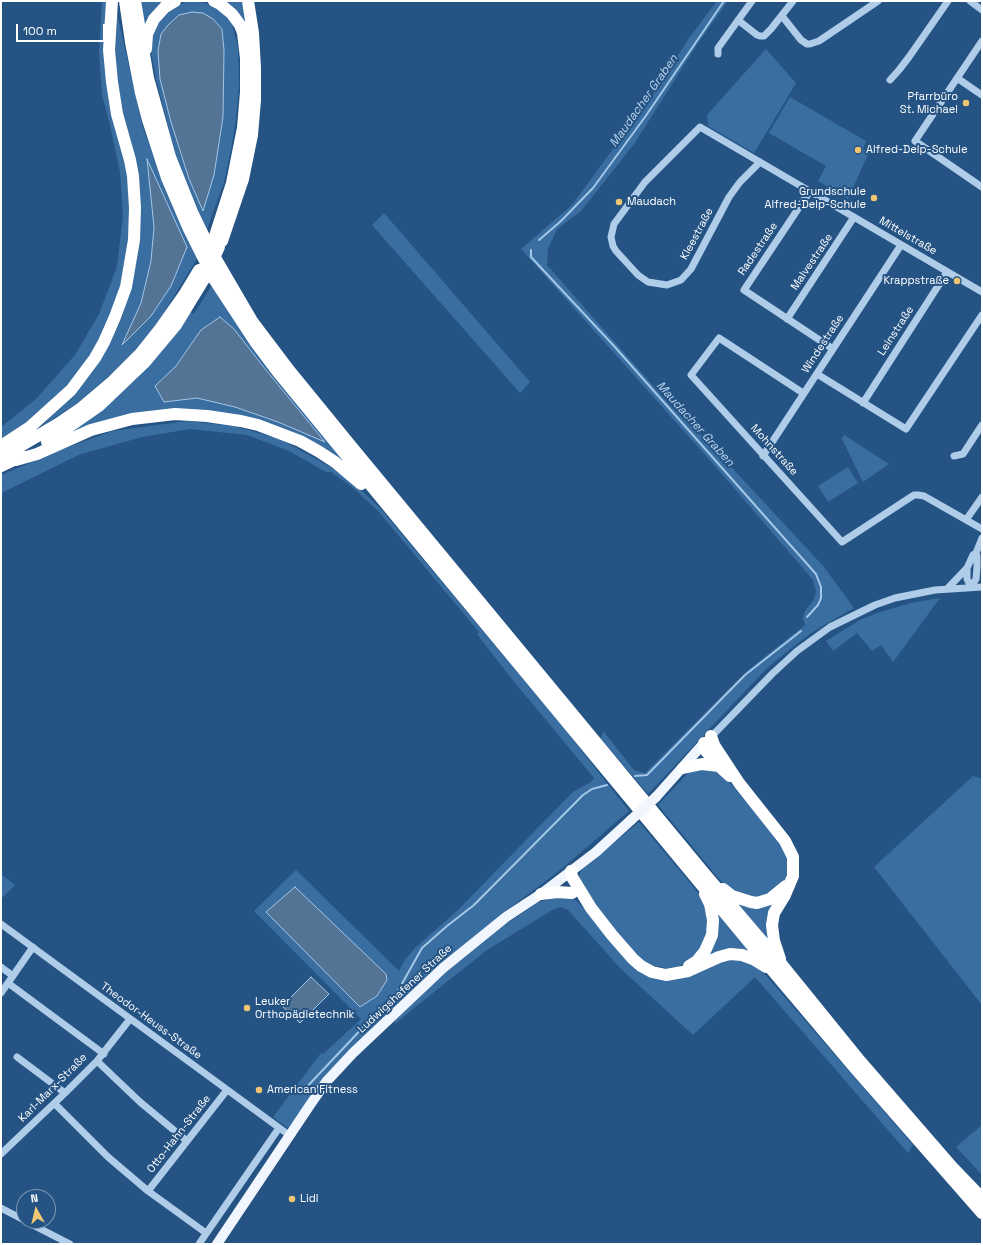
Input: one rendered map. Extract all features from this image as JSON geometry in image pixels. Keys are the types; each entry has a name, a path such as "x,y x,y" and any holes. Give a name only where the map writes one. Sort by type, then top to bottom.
{"highway":[{"path":"1,446 30,427 71,390 104,342 126,287 134,240 135,208 133,176 117,114 112,82 109,50 112,1"},
{"path":"125,1 130,42 141,94 172,191 214,279 248,332 277,371 405,527 700,875 732,896 751,902 763,902 770,899 782,891 791,881"},
{"path":"134,1 144,62 153,99 170,157 182,190 210,249 232,290 252,320 293,376 777,968 854,1068 982,1213"},
{"path":"144,62 150,26 159,12 175,1"},
{"path":"214,1 232,14 240,25 243,33 246,58 246,92 243,128 236,164 216,244"},
{"path":"16,460 49,441 87,414 132,376 149,358 176,325 216,244 229,224 243,180 252,135 255,100 253,33 248,1"},
{"path":"1,454 22,445 58,424 80,409 114,381 140,354 184,295 201,275"},
{"path":"1,466 37,454 91,430 132,419 145,416 175,414 207,416 240,421 275,431 312,448 335,462 353,476 405,527"},
{"path":"739,783 718,766 706,750 710,742 739,783 790,848 794,864 791,881 785,895 774,913 772,925 777,968"},
{"path":"682,768 702,764 718,766"},
{"path":"591,908 572,893 566,881 570,874 591,908 633,959 641,966 652,972 666,975 688,972 718,957 730,954 742,955 777,968 982,1198"},
{"path":"676,974 697,961 705,950 712,935 710,904 700,875"},
{"path":"541,894 557,892 572,893"}],"main road":[{"name":"Ludwigshafener Straße","path":"217,1244 326,1082 353,1053 443,968 506,917 570,874 596,852 656,797 682,768 710,742"}],"street":[{"path":"718,54 718,48 752,1"},
{"path":"738,20 760,36 767,34 793,1"},
{"path":"782,16 801,40 807,44 810,44 818,41 878,1"},
{"path":"890,80 909,58 948,1"},
{"path":"970,1 982,10"},
{"path":"982,41 915,141 982,187"},
{"path":"958,78 982,95"},
{"name":"Kleestraße","path":"700,126 645,182 614,224 611,237 613,246 620,256 643,280 654,284 667,285 677,282 685,277 692,269 729,197 740,182 760,162"},
{"name":"Mittelstraße","path":"700,126 982,292"},
{"name":"Radestraße","path":"810,192 744,290 833,349"},
{"name":"Malvestraße","path":"787,319 854,217"},
{"name":"Windestraße","path":"763,456 901,245"},
{"name":"Leinstraße","path":"863,402 947,272"},
{"path":"817,374 906,429 982,315"},
{"name":"Mohnstraße","path":"803,393 718,338 691,375 842,542 914,495 924,496 982,528"},
{"path":"954,456 963,454 982,425"},
{"path":"966,520 982,497"},
{"path":"947,589 966,568 976,552 982,538"},
{"path":"971,587 976,579 976,552"},
{"path":"977,567 982,575"},
{"path":"966,568 967,579 971,587"},
{"path":"710,742 772,674 797,651 830,627 857,612 901,596 947,589 982,587"},
{"name":"Theodor-Heuss-Straße","path":"1,924 290,1135"},
{"path":"1,993 33,948"},
{"path":"1,967 13,976"},
{"name":"Karl-Marx-Straße","path":"8,983 104,1054"},
{"name":"Karl-Marx-Straße","path":"1,1154 104,1054 130,1019"},
{"path":"17,1057 65,1093"},
{"path":"97,1061 140,1102 187,1141"},
{"name":"Otto-Hahn-Straße","path":"148,1191 227,1090"},
{"path":"54,1104 108,1157 148,1191 206,1233"},
{"path":"199,1244 279,1128"},
{"path":"1,1208 16,1216"},
{"path":"41,1229 70,1244"}],"shaded area":[{"path":"102,1 108,1 130,179 130,259 115,305 98,345 75,380 47,409 1,442 1,427 36,399 75,355 99,314 117,267 123,215 120,172 102,95 99,53"},
{"path":"117,1 117,13 143,128 198,257 159,321 124,363 75,405 42,426 86,378 110,342 122,318 137,260 127,133 117,87 114,34","holes":["147,161 187,247 171,286 151,316 123,343 141,303 151,261 154,227"]},
{"path":"140,1 169,1 145,30"},
{"path":"190,1 205,3 219,10 232,23 238,48 239,86 231,150 224,182 206,232 175,154 156,79 151,51 152,32 160,17 176,5","holes":["222,29 224,50 223,117 214,175 203,210 189,179 180,153 160,79"]},
{"path":"220,1 244,1 249,33"},
{"path":"717,1 728,1 698,43 634,144 581,211 557,229 548,249 547,265 669,404 710,444 824,567 854,608 803,639 767,668 648,794 601,739 603,731 634,770 645,773 747,671 805,625 803,618 805,611 814,599 816,591 813,580 716,467 521,249 572,205 654,93 689,38"},
{"path":"192,12 203,13 213,19 222,29 224,50 223,117 214,175 203,211 189,179 171,122 160,79 158,51 161,34 168,25 179,15"},
{"path":"766,49 796,83 754,153 708,126 707,115"},
{"path":"790,97 866,141 863,149 869,152 848,199 818,181 826,166 769,133"},
{"path":"147,159 187,247 171,286 151,316 122,345 141,303 151,261 154,227"},
{"path":"384,213 530,382 520,393 372,225"},
{"path":"212,285 347,463 340,462 280,429 231,413 190,411 66,437 190,312 194,314","holes":["220,318 234,329 324,441 278,422 235,407 197,398 164,402 155,386 176,366 201,330"]},
{"path":"220,317 234,329 325,442 278,422 235,407 197,398 164,402 155,386 176,366 201,330"},
{"path":"187,421 234,426 280,439 338,471 358,487 381,509 566,731 629,811 559,871 499,916 443,962 309,1100 288,1128 273,1117 321,1053 323,1054 361,1019 254,911 296,870 399,971 405,960 415,948 458,910 573,792 591,782 594,778 507,673 477,634 479,632 378,511 352,487 331,472 326,472 289,451 247,435 190,429 142,437 81,454 1,493 1,475 63,449 112,431"},
{"path":"844,435 889,464 863,482 842,439"},
{"path":"848,467 858,483 828,502 818,486"},
{"path":"940,598 893,662 881,645 872,651 857,633 833,651 826,641 860,620 877,613 911,603"},
{"path":"703,767 717,771 729,782 780,841 787,855 787,875 781,887 761,899 736,895 719,879 658,805 691,770"},
{"path":"973,776 980,778 982,781 982,1005 874,867"},
{"path":"639,822 707,903 710,914 706,943 688,962 677,967 666,968 651,965 635,956 580,884 579,877 581,870"},
{"path":"1,874 15,885 1,899"},
{"path":"295,887 386,974 387,980 377,996 360,1007 266,912"},
{"path":"561,896 572,897 651,976 733,957 756,964 913,1145 908,1153 755,977 693,1035 620,968 568,910 561,907 554,909 487,950 395,1024 395,1018 460,959 501,927 539,902"},
{"path":"774,900 771,944 736,901"},
{"path":"712,905 757,958 704,957"},
{"path":"311,977 329,994 300,1023 282,1006"},
{"path":"982,1125 982,1175 956,1147"}],"waterway":[{"name":"Maudacher Graben","path":"539,240 561,221 593,188 645,117 724,1"},
{"name":"Maudacher Graben","path":"531,250 531,257 614,346 816,574 821,587 821,598 818,605 807,617"},
{"path":"635,776 647,775 745,675 801,631"},
{"path":"303,1091 369,1021 387,1006 399,989 422,948 474,905 583,795 592,789 607,785"}],"place":[{"name":"Pfarrbüro St. Michael","path":"966,103"},
{"name":"Alfred-Delp-Schule","path":"858,150"},
{"name":"Grundschule Alfred-Delp-Schule","path":"874,198"},
{"name":"Maudach","path":"619,202"},
{"name":"Krappstraße","path":"957,281"},
{"name":"Leuker Orthopädietechnik","path":"247,1008"},
{"name":"American Fitness","path":"259,1090"},
{"name":"Lidl","path":"292,1199"}]}
